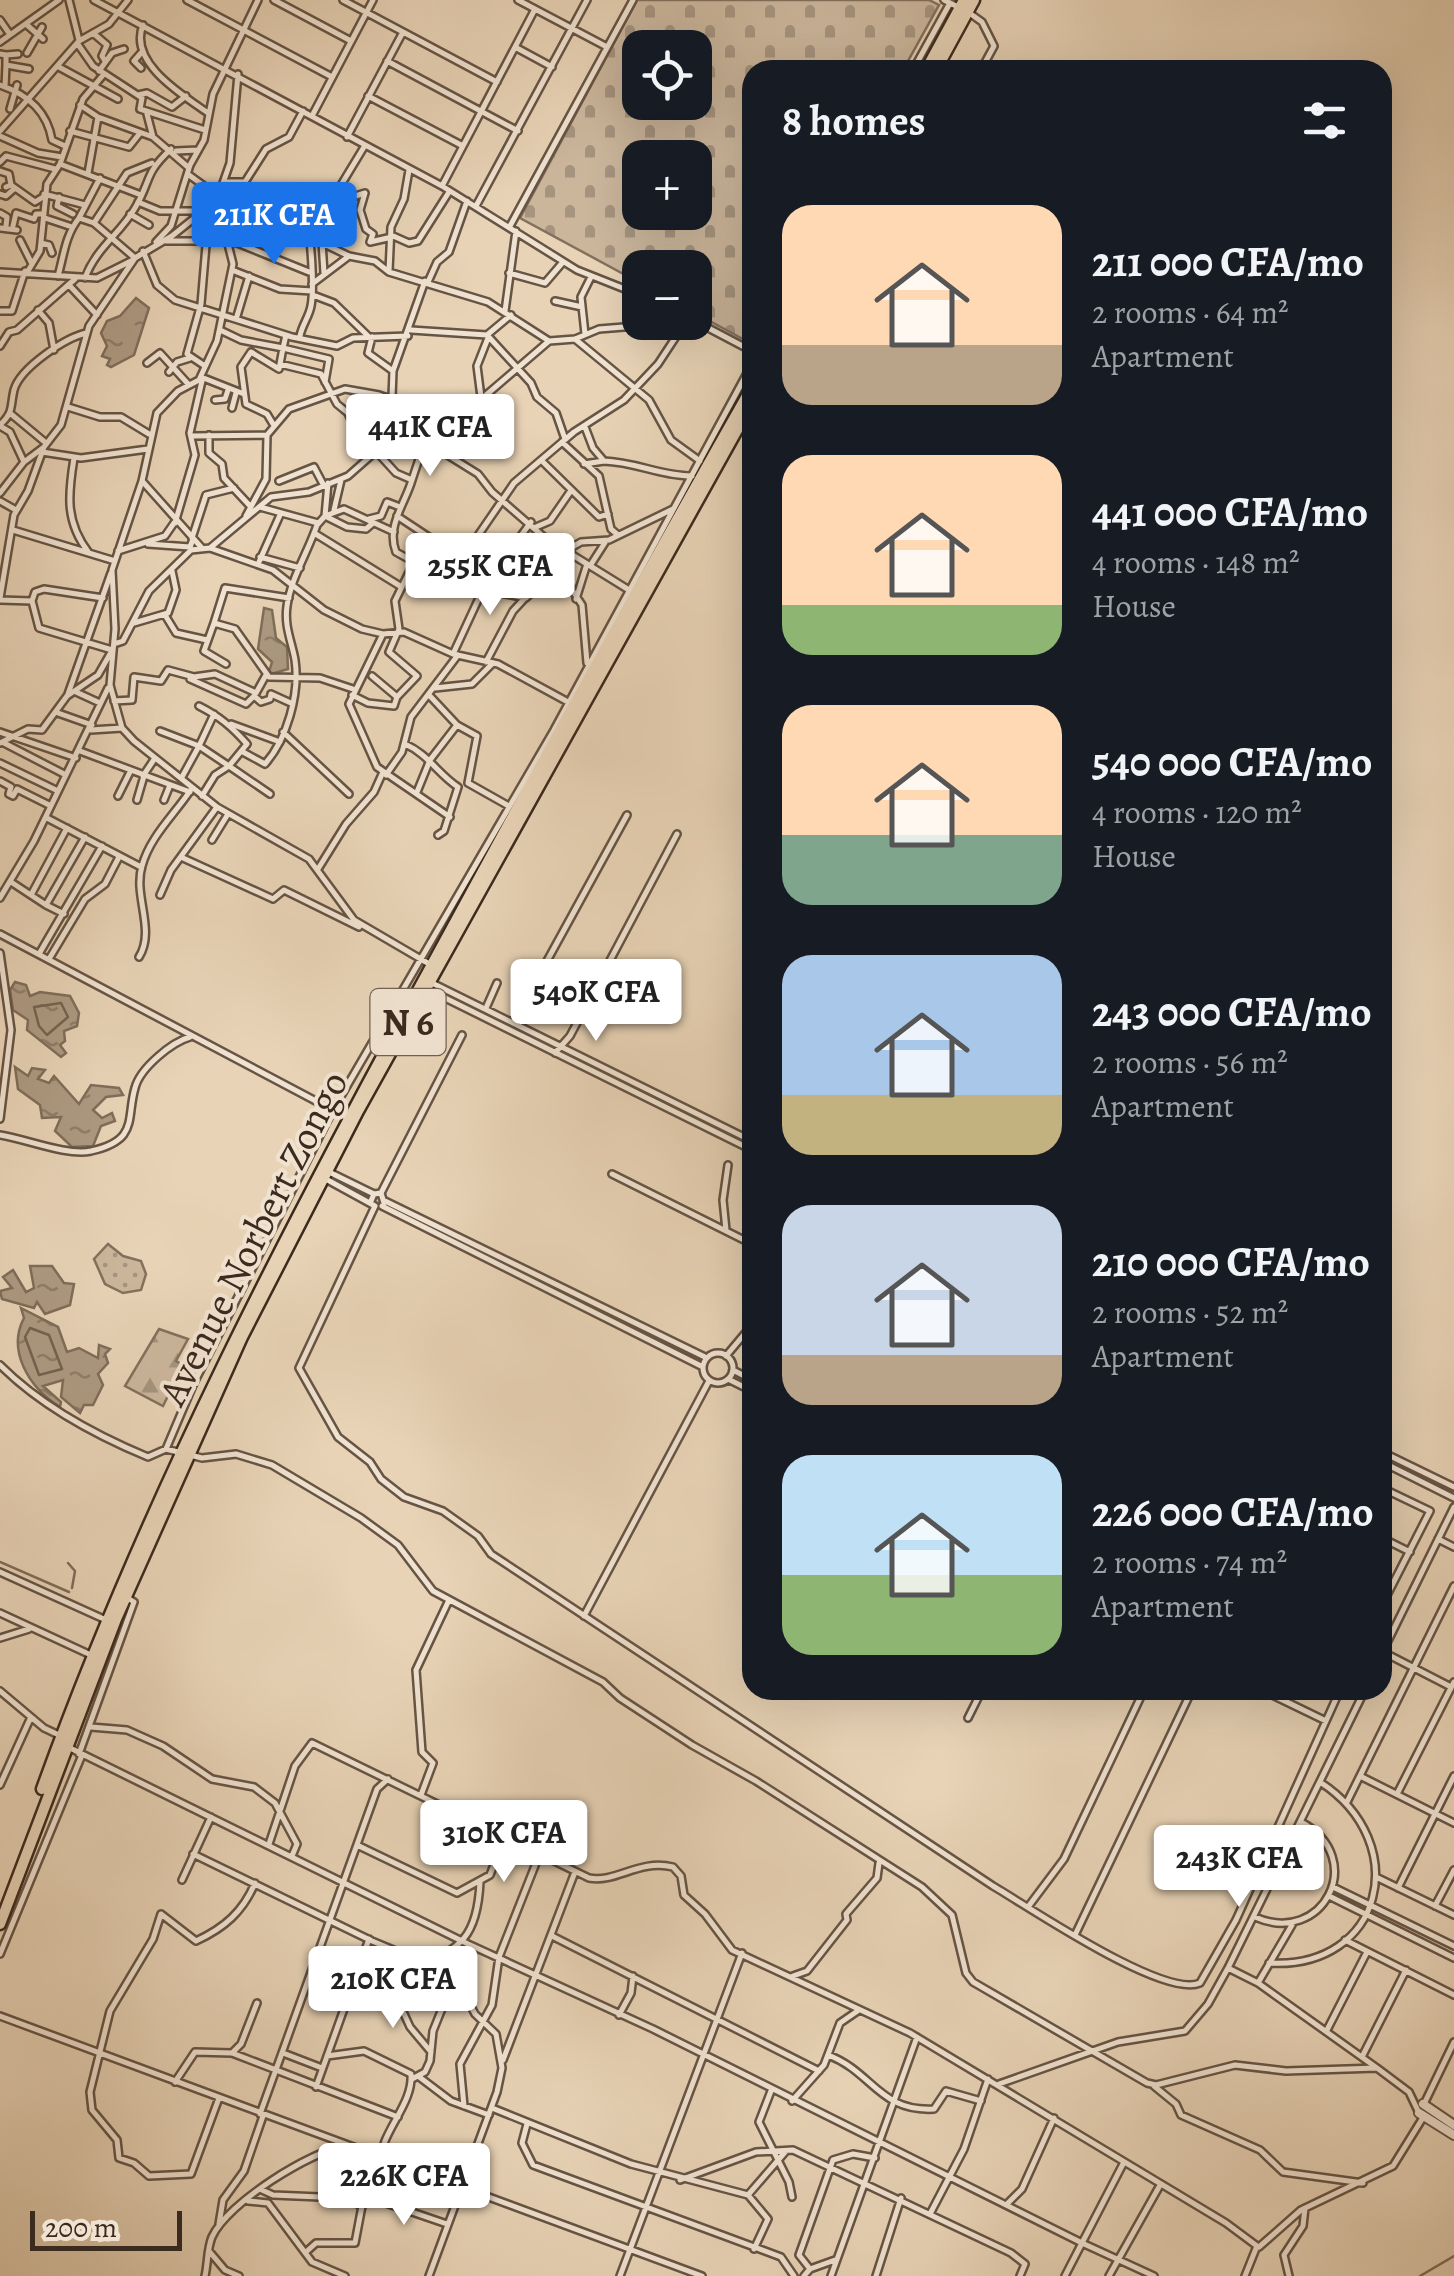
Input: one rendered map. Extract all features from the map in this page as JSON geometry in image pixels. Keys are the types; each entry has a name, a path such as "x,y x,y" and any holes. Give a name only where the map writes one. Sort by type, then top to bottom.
{"main road":[{"path":"956,4 974,0"},
{"path":"931,60 956,4"},
{"path":"939,60 956,4"},
{"name":"Avenue Norbert Zongo","path":"96,1657 183,1453 346,1117 425,984 426,962 742,404"},
{"name":"Avenue Norbert Zongo","path":"321,1172 742,421"},
{"name":"Avenue Norbert Zongo","path":"110,1622 126,1597 183,1453"},
{"name":"N 6","path":"0,1906 96,1657"},
{"name":"N 6","path":"0,1924 64,1739"}],"street":[{"path":"0,42 59,0"},
{"path":"68,0 78,42 101,72 138,95 142,100 140,109 206,130"},
{"path":"94,0 225,66 442,186 563,262 622,288"},
{"path":"128,0 120,14 78,42 0,134 139,198 259,235 286,218 306,220 334,195 364,146"},
{"path":"187,0 332,77"},
{"path":"152,246 170,229 225,66 258,0"},
{"path":"274,0 351,41"},
{"path":"343,0 496,82"},
{"path":"312,116 373,0"},
{"path":"518,0 608,47"},
{"path":"476,206 587,0"},
{"path":"482,397 477,363 488,337 508,313 513,228 633,0"},
{"path":"920,60 956,4 982,22 994,46 986,60"},
{"path":"442,186 535,9"},
{"path":"0,20 9,34"},
{"path":"27,25 40,37"},
{"path":"140,68 134,62 141,53 143,25"},
{"path":"28,53 42,27"},
{"path":"348,137 403,32"},
{"path":"93,33 106,45 102,56 105,61"},
{"path":"515,47 552,67"},
{"path":"11,187 35,202 43,196 80,105 105,61 124,48"},
{"path":"141,53 208,113"},
{"path":"18,54 3,54 6,65 2,86 16,88 28,98 47,122 52,140 65,146"},
{"path":"386,61 518,131"},
{"path":"6,65 29,70"},
{"path":"57,66 118,99"},
{"path":"0,273 29,269 75,279 102,276 163,241 218,198 225,182 238,74"},
{"path":"10,109 16,88"},
{"path":"138,95 147,93 172,107 186,95"},
{"path":"368,96 463,146"},
{"path":"80,105 98,117 154,137 172,150 218,198 232,270 219,329 202,378 191,436 195,456 175,523 168,534 148,544 118,551"},
{"path":"225,182 246,182 266,148 289,137 303,111"},
{"path":"147,114 154,137"},
{"path":"88,174 98,117"},
{"path":"70,131 129,148 140,133"},
{"path":"94,224 128,172 154,163 172,150 198,150"},
{"path":"0,162 6,156 59,163"},
{"path":"86,278 111,234 130,214 154,163"},
{"path":"389,272 392,236 409,170"},
{"path":"0,171 9,174 11,187 6,196 0,194"},
{"path":"58,276 76,216 100,178"},
{"path":"370,242 392,236 409,243 418,241 449,190"},
{"path":"334,195 347,199 366,194 360,210 365,228 373,234 360,256"},
{"path":"43,196 86,205"},
{"path":"0,311 12,311 41,242 43,196"},
{"path":"60,197 56,206 111,234 134,259"},
{"path":"466,200 448,252 437,262 427,282 393,371 394,400 425,442 470,467 545,538 557,568 586,617 582,647 586,663"},
{"path":"0,212 7,217 9,228"},
{"path":"9,228 16,213 34,219 36,214 45,216 72,227"},
{"path":"130,214 138,223 148,224"},
{"path":"306,220 312,238 309,272 313,290"},
{"path":"171,369 190,358 200,308 208,222"},
{"path":"225,238 309,272"},
{"path":"312,238 389,272 508,313 549,341"},
{"path":"20,240 26,246 29,269"},
{"path":"163,241 205,241"},
{"path":"41,242 52,253"},
{"path":"322,242 324,273"},
{"path":"143,251 164,294 286,334 339,346 370,336 409,333 488,337 518,366 537,397 556,413 564,440 599,477 618,535"},
{"path":"300,336 313,290 324,273 348,256"},
{"path":"0,493 24,462 44,447 59,428 86,334 134,259"},
{"path":"509,274 546,282 563,262"},
{"path":"232,270 286,291 313,290 334,303 370,336"},
{"path":"236,316 250,276"},
{"path":"586,334 581,294 591,277"},
{"path":"0,346 9,332 17,330 75,279"},
{"path":"69,285 96,315"},
{"path":"555,301 582,307"},
{"path":"38,310 49,323 54,350"},
{"path":"219,329 241,340 330,359 325,382"},
{"path":"210,548 272,497 309,492 341,480 376,450 432,414 482,397 549,341 622,330"},
{"path":"712,330 742,346"},
{"path":"24,462 10,432 0,426 11,414 17,384 38,359 86,334"},
{"path":"274,425 267,414 246,404 241,367 250,352 278,369 286,334"},
{"path":"370,336 369,353 393,371"},
{"path":"574,339 651,403 671,440 700,461"},
{"path":"525,598 500,594 458,566 462,552 514,484 564,440 634,389 674,340"},
{"path":"146,364 160,353 188,385"},
{"path":"190,358 206,366"},
{"path":"280,364 318,373 368,458"},
{"path":"1,743 28,729 42,730 58,713 104,598 142,481 148,434 158,410 202,378"},
{"path":"202,378 245,394"},
{"path":"259,560 324,610 362,630 398,632 490,662 571,703 586,663 742,383"},
{"path":"245,517 267,477 267,435 288,409 344,389 394,400 432,414"},
{"path":"215,400 225,400 228,390"},
{"path":"232,408 236,393"},
{"path":"67,406 100,417 122,417 148,434"},
{"path":"11,414 44,447 74,458 148,449"},
{"path":"585,427 593,448 604,461"},
{"path":"208,435 208,452 222,464 224,478 250,507"},
{"path":"191,436 267,435"},
{"path":"266,674 320,678 392,706 402,688 415,682 417,674 390,654 398,632 395,604 414,562 394,551 394,532 425,442"},
{"path":"32,601 0,599 16,510 28,491 44,447"},
{"path":"376,450 396,474 412,480"},
{"path":"74,458 68,492 70,516 74,533 89,553"},
{"path":"541,460 598,517 608,514"},
{"path":"584,464 636,464 661,476 692,476"},
{"path":"279,481 314,467 325,484 325,516"},
{"path":"267,477 279,481 289,492"},
{"path":"243,752 264,764 280,742 293,704 295,676 286,619 289,598 318,523 334,510 341,480"},
{"path":"142,481 193,539"},
{"path":"195,547 193,539 206,495 234,488"},
{"path":"318,869 404,744 411,717 456,654 485,585 533,524 550,521 570,492"},
{"path":"0,501 16,510"},
{"path":"325,516 349,528 366,529 388,502 400,507"},
{"path":"260,507 318,523"},
{"path":"435,688 472,684 490,662 513,611 582,542 606,541 674,509"},
{"path":"334,510 394,532"},
{"path":"259,560 280,515"},
{"path":"397,516 447,549 462,552"},
{"path":"13,530 115,561"},
{"path":"314,533 401,586"},
{"path":"545,538 628,590"},
{"path":"576,599 588,565 606,541"},
{"path":"148,544 210,548 300,568"},
{"path":"67,696 98,675 113,649 123,641 149,591 195,547"},
{"path":"112,570 110,685 122,728 191,790"},
{"path":"134,622 165,614 174,603 172,571"},
{"path":"226,664 206,654 224,588 289,598"},
{"path":"104,598 44,589 36,591 32,601 39,628 113,649"},
{"path":"165,614 176,633 207,640"},
{"path":"214,623 235,629 266,674"},
{"path":"383,634 349,704 366,751 384,774 450,817"},
{"path":"114,701 132,700 134,677 162,682 167,670 199,677 215,674 256,693 266,674"},
{"path":"178,672 246,704 254,696 262,702 270,700 271,694 293,704"},
{"path":"372,676 397,697"},
{"path":"0,898 46,817 110,685"},
{"path":"76,692 101,704"},
{"path":"429,695 457,725 477,736 468,783 512,808"},
{"path":"199,706 229,724 280,742"},
{"path":"58,713 91,727 122,728"},
{"path":"182,778 214,714"},
{"path":"202,796 215,775 229,766 247,744 229,724"},
{"path":"417,792 430,760 457,725"},
{"path":"160,731 199,746 270,794"},
{"path":"0,732 76,758"},
{"path":"283,732 349,794"},
{"path":"1,743 67,775"},
{"path":"404,744 430,760 443,778 458,787 450,817 438,835"},
{"path":"80,751 130,772 191,790 298,852 318,869 340,907 363,927 426,962 333,1110 194,1383 166,1448"},
{"path":"136,800 143,776 156,757"},
{"path":"0,762 58,791 55,798"},
{"path":"0,780 9,783 17,772"},
{"path":"118,796 130,772"},
{"path":"0,780 11,787 8,794 13,796 17,789 51,806"},
{"path":"164,800 170,786"},
{"path":"138,957 146,942 141,867 164,825 191,790"},
{"path":"160,895 171,870 217,807"},
{"path":"212,840 228,814"},
{"path":"500,1026 514,1022 628,815"},
{"path":"46,817 141,867"},
{"path":"31,895 67,828"},
{"path":"555,1052 562,1047 677,834"},
{"path":"46,905 85,837"},
{"path":"40,954 102,846"},
{"path":"49,959 82,902 105,884 119,856"},
{"path":"183,858 272,899 284,890 347,924 363,927"},
{"path":"10,882 64,914"},
{"path":"0,934 346,1117"},
{"path":"0,953 12,1030 0,1119"},
{"path":"482,1016 497,983"},
{"path":"425,984 514,1022 742,1135"},
{"path":"425,984 500,1026 742,1145"},
{"path":"462,1034 299,1368 338,1437 370,1462 381,1479 404,1497 442,1511 478,1536 491,1554 1028,1907 1169,1983 1200,1983 1236,1920 1335,1700"},
{"path":"0,1135 89,1152 111,1143 132,1120 136,1084 174,1042 192,1037"},
{"path":"726,1230 723,1200 728,1165"},
{"path":"321,1172 703,1367 709,1380 719,1383 728,1379 733,1370"},
{"path":"612,1174 742,1239"},
{"path":"556,1289 707,1358 726,1356 742,1337"},
{"path":"726,1356 733,1370 742,1375"},
{"path":"703,1367 707,1358"},
{"path":"0,1365 33,1394 106,1439 148,1456 166,1448 202,1458 236,1454 272,1466 361,1518 398,1545 433,1592 607,1684 620,1698 903,1873 952,1915 966,1973 974,1982 1152,2084 1176,2104 1181,2116 1260,2150 1283,2172 1362,2183"},
{"path":"728,1379 742,1386"},
{"path":"584,1616 709,1380"},
{"path":"1392,1457 1454,1487"},
{"path":"1392,1467 1454,1498"},
{"path":"1392,1493 1430,1512 1392,1580"},
{"path":"1392,1634 1454,1507"},
{"path":"1438,1539 1454,1547"},
{"path":"1392,1543 1410,1552"},
{"path":"0,1572 110,1622"},
{"path":"1347,1802 1454,1586"},
{"path":"0,1954 91,1726 134,1602 126,1597"},
{"path":"422,1795 433,1763 422,1752 416,1670 449,1600"},
{"path":"0,1613 96,1657"},
{"path":"0,1638 32,1628"},
{"path":"1392,1658 1453,1686 1397,1794"},
{"path":"0,1691 81,1754 1154,2276"},
{"path":"968,1718 977,1700"},
{"path":"1028,1907 1064,1859 1139,1700"},
{"path":"1075,1935 1187,1700"},
{"path":"1283,1700 1326,1721"},
{"path":"996,2084 1094,2054 1118,2042 1191,2027 1255,1917 1359,1700"},
{"path":"0,1785 2,1770 31,1717"},
{"path":"91,1726 127,1730 163,1746 212,1779 254,1786 280,1811 297,1844 292,1856"},
{"path":"269,1844 295,1766 312,1743 575,1872 602,1880 644,1864 673,1867 682,1876 684,1896 705,1914 732,1950 917,2037 1226,2223 1256,2243 1257,2249"},
{"path":"1360,1776 1454,1823"},
{"path":"205,2276 223,2200 244,2171 377,1789 388,1779"},
{"path":"1398,1888 1453,1780"},
{"path":"1268,1962 1307,1961 1345,1940 1370,1904 1376,1877 1370,1835 1347,1802 1320,1782"},
{"path":"182,1880 211,1817"},
{"path":"1258,1982 1294,1923 1313,1914 1333,1887 1330,1848 1301,1822"},
{"path":"357,1845 457,1893 480,1882 496,1864 505,1836"},
{"path":"464,2106 460,2064 495,1998 499,1957 540,1853"},
{"path":"194,1854 369,1939 454,1974 482,2022 496,2034 502,2064"},
{"path":"790,1976 807,1971 848,1920 846,1914 877,1878 879,1861"},
{"path":"1436,1906 1454,1870"},
{"path":"429,2276 490,2112 502,2064 575,1872"},
{"path":"1376,1877 1454,1915"},
{"path":"306,2252 316,2244 354,2242 360,2232 362,2206 372,2198 385,2142 415,2078 425,2072 432,2053 433,2031 479,1909 480,1882"},
{"path":"219,2098 191,2174 149,2176 134,2163 119,2158 117,2140 92,2110 90,2092 103,2054 110,2011 153,1940 161,1914 196,1941 216,1932 246,1906 255,1883"},
{"path":"1333,1887 1454,1946"},
{"path":"1329,1896 1454,1958"},
{"path":"1255,1917 1294,1923"},
{"path":"552,1936 819,2071"},
{"path":"316,2087 369,1939"},
{"path":"1345,1940 1454,1995"},
{"path":"345,2005 430,1965 466,1943"},
{"path":"1328,2030 1368,1951"},
{"path":"620,2276 742,1953"},
{"path":"1228,1968 1258,1982 1364,2055 1409,2092 1422,2111 1454,2135"},
{"path":"1364,2055 1406,1970"},
{"path":"619,2016 631,1993 633,1976"},
{"path":"390,1983 410,2027 432,2053"},
{"path":"232,2053 241,2044 257,2003"},
{"path":"792,2101 819,2071 840,2024 859,2010"},
{"path":"0,2016 702,2276"},
{"path":"831,2276 917,2037"},
{"path":"1245,2276 1257,2249 1306,2208 1392,2166 1454,2042"},
{"path":"327,2056 364,2050 464,2106 528,2124 680,2180 703,2179 748,2195 768,2220 754,2249"},
{"path":"175,2082 195,2052 232,2053 398,2117"},
{"path":"283,2053 322,2068"},
{"path":"828,2055 849,2063 908,2110 934,2109 946,2091 981,2101"},
{"path":"1152,2084 1235,2065 1286,2071 1377,2068"},
{"path":"931,2212 951,2178 988,2079"},
{"path":"771,2091 759,2122 792,2197"},
{"path":"1422,2111 1454,2125"},
{"path":"1006,2205 1022,2190 1054,2118"},
{"path":"528,2124 522,2143 533,2165 644,2210 781,2256 794,2276"},
{"path":"218,2227 244,2202 314,2155 348,2145"},
{"path":"680,2180 756,2152 786,2150 831,2165 1023,2260 1020,2276"},
{"path":"748,2195 786,2150"},
{"path":"810,2268 798,2255 831,2165 846,2154 875,2158"},
{"path":"1065,2276 1124,2164"},
{"path":"1109,2276 1159,2186"},
{"path":"262,2190 273,2195 343,2198 362,2206"},
{"path":"372,2198 447,2224"},
{"path":"876,2276 901,2198"},
{"path":"244,2202 268,2204 314,2264 345,2276"},
{"path":"627,2203 640,2220"},
{"path":"1291,2275 1284,2255 1303,2226 1306,2208"},
{"path":"209,2251 225,2270 239,2276"},
{"path":"804,2276 810,2268 835,2260"}],"green space":[{"path":"637,0 929,0 939,5 909,60 742,60 742,339 712,322 712,250 622,250 622,273 520,218"},
{"path":"108,1244 123,1256 141,1261 146,1274 141,1290 123,1293 105,1284 94,1259"},
{"path":"159,1329 188,1339 176,1361 183,1365 163,1406 125,1386"}],"water":[{"path":"136,298 149,308 134,355 111,367 107,365 110,359 102,356 107,346 101,333 107,321 120,316"},
{"path":"264,608 272,610 276,638 287,647 288,669 268,675 272,662 258,649"},
{"path":"15,982 26,985 30,996 40,992 70,996 79,1013 77,1026 64,1031 65,1041 60,1045 66,1053 61,1057 27,1030 28,1020 13,1010 10,990"},
{"path":"15,1067 28,1076 32,1068 45,1070 38,1079 49,1083 54,1076 79,1104 91,1085 119,1088 123,1095 106,1097 93,1110 102,1118 112,1113 115,1121 101,1126 93,1146 72,1147 55,1131 61,1117 42,1118 40,1105 18,1089"},
{"path":"30,1266 52,1266 64,1283 74,1284 70,1305 45,1314 37,1302 34,1308 2,1299 0,1291 12,1288 3,1277 13,1270 26,1292 34,1288"},
{"path":"21,1308 58,1327 67,1352 79,1348 98,1358 99,1345 110,1349 105,1354 108,1363 98,1374 103,1385 93,1405 84,1405 80,1413 61,1397 63,1380 43,1386 61,1402 60,1407 38,1389 19,1355 19,1330 24,1318"}],"waterway":[{"path":"0,1562 69,1592"},
{"path":"68,1563 75,1571 72,1588"},
{"path":"1420,2276 1454,2256"}]}
